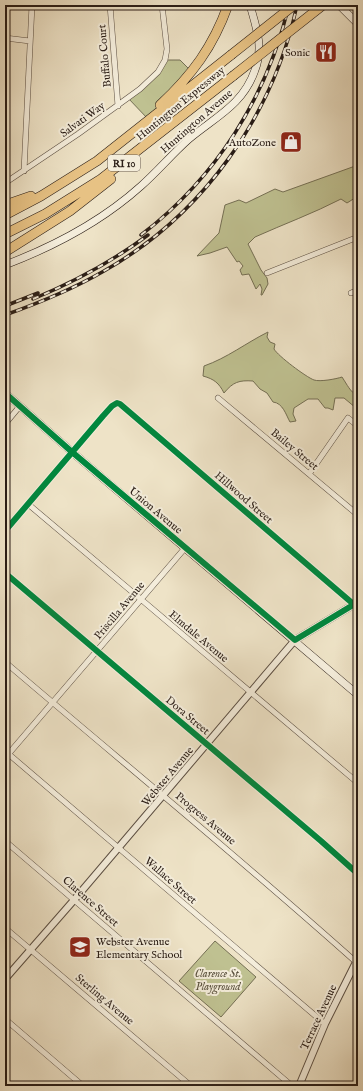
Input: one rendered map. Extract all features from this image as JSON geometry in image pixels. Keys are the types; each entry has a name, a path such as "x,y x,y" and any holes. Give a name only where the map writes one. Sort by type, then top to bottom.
{"highway":[{"path":"115,147 192,72 212,40 228,5"},
{"name":"Huntington Expressway","path":"5,215 41,196 79,173 115,147 294,5"},
{"name":"Huntington Expressway","path":"5,234 46,214 101,179 323,5"},
{"path":"5,252 81,203 115,176 188,112"},
{"path":"5,205 31,196 79,173"}],"main road":[{"name":"Huntington Avenue","path":"5,265 54,245 80,231 105,214 140,188 185,143 237,101 244,93 251,80 260,52 258,32 250,5"},
{"path":"339,5 358,24"},
{"name":"Union Avenue","path":"5,393 72,452 358,695"}],"street":[{"path":"24,171 32,5"},
{"name":"Buffalo Court","path":"110,5 118,106"},
{"name":"Salvati Way","path":"5,183 118,106 140,89 158,72 164,64 167,49 162,5"},
{"path":"5,38 30,41"},
{"path":"267,273 358,237"},
{"path":"351,293 358,290"},
{"name":"Bailey Street","path":"218,398 358,515"},
{"name":"Hillwood Street","path":"72,452 112,406 117,403 120,404 357,605"},
{"path":"5,424 20,406"},
{"path":"309,474 348,418 358,426"},
{"path":"5,531 72,452"},
{"name":"Elmdale Avenue","path":"28,504 358,783"},
{"name":"Priscilla Avenue","path":"6,754 185,548"},
{"name":"Dora Street","path":"5,573 358,874"},
{"name":"Webster Avenue","path":"5,979 295,640 357,605"},
{"name":"Progress Avenue","path":"5,662 357,960"},
{"name":"Wallace Street","path":"6,754 325,1024"},
{"name":"Clarence Street","path":"5,841 292,1086"},
{"name":"Sterling Avenue","path":"5,928 191,1086"},
{"name":"Terrace Avenue","path":"299,1086 325,1024 357,960"},
{"path":"5,1019 83,1086"}],"green space":[{"path":"165,60 180,60 192,72 148,119 128,98 158,72"},
{"path":"358,165 358,196 347,203 341,199 255,237 248,244 261,270 267,278 268,284 262,295 260,284 256,289 249,274 242,275 240,270 243,266 239,261 237,262 227,247 197,256 219,233 225,205 239,200 246,203 275,189 283,192"},
{"path":"268,332 267,337 270,342 275,344 274,349 292,366 310,378 320,381 342,377 358,397 358,406 356,408 344,398 335,398 333,410 325,408 318,399 308,399 294,408 293,414 296,421 290,422 282,407 273,402 267,393 260,389 253,381 237,382 230,386 224,393 216,382 203,376 204,366 221,359"},
{"name":"Clarence St. Playground","path":"215,941 256,977 221,1017 179,981"}],"railway":[{"path":"141,235 168,213 193,188 235,133 267,72 289,5"},
{"path":"5,315 56,295 104,271 140,248 173,221 202,191 229,159 271,86 286,46 297,5"},
{"path":"33,299 93,270 121,254 148,235"},
{"path":"5,306 38,293"}],"cycle path":[{"path":"5,393 72,452 295,640 358,602"},
{"path":"5,531 103,416 112,406 117,403 358,608"},
{"path":"5,573 358,874"}],"place":[{"name":"Sonic","path":"326,52"},
{"name":"AutoZone","path":"291,142"},
{"name":"Webster Avenue Elementary School","path":"80,947"}]}
